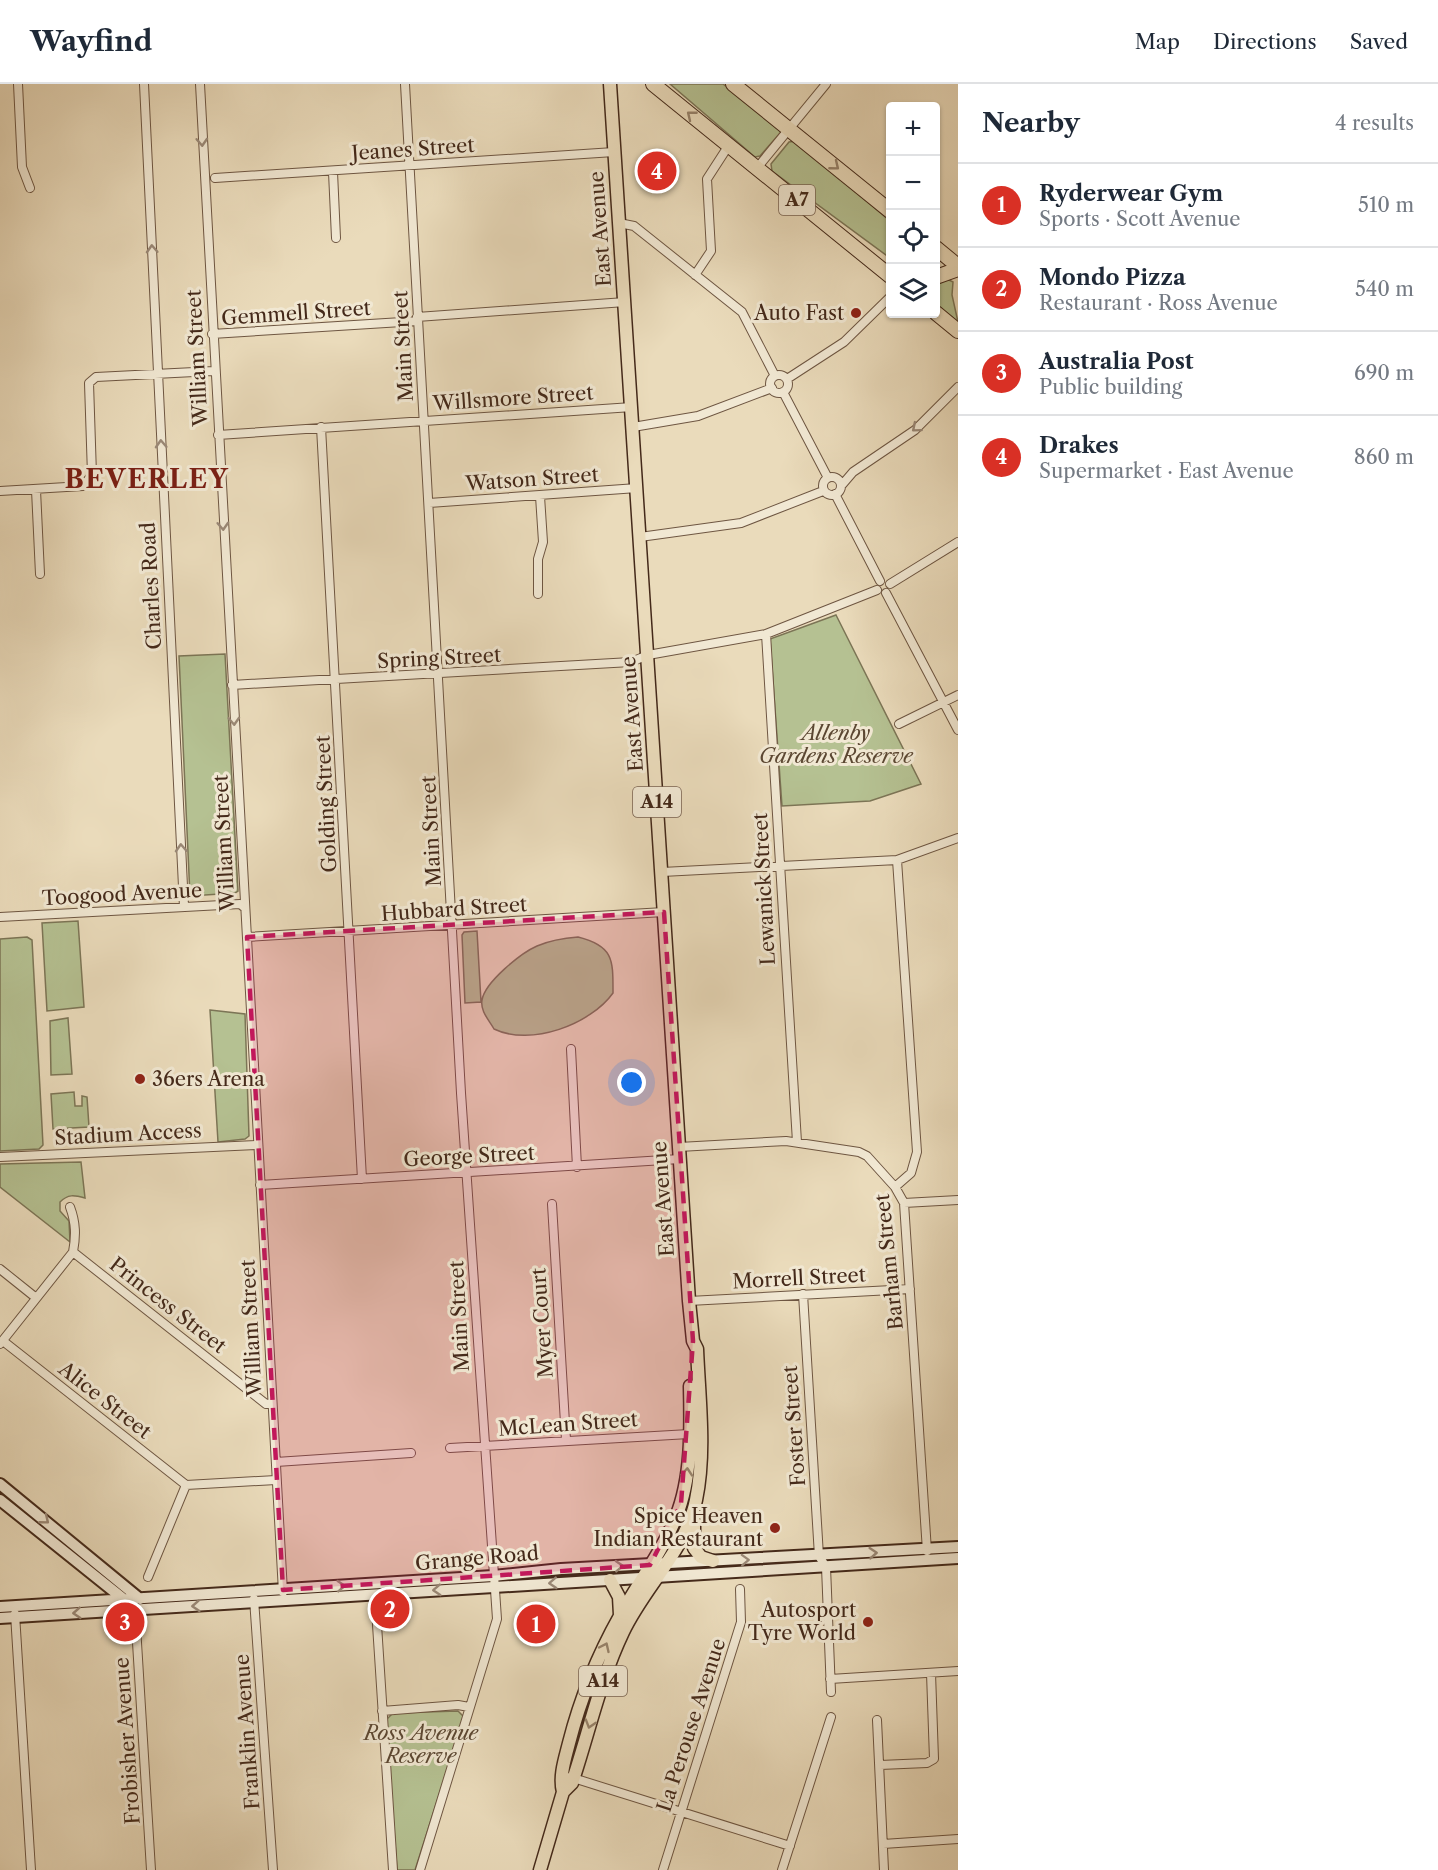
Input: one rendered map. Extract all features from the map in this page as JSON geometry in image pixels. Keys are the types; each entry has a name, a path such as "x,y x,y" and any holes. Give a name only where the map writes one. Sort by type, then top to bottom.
{"highway":[{"name":"A7","path":"653,84 886,272"},
{"name":"A7","path":"733,84 890,210"},
{"path":"940,251 958,267 940,275"},
{"path":"866,255 874,253 886,261"},
{"path":"940,316 958,331"}],"main road":[{"name":"East Avenue","path":"610,84 689,1301 693,1341 697,1349 699,1416 699,1484 695,1504 688,1525 654,1571"},
{"name":"East Avenue","path":"654,1571 681,1504 686,1479 689,1434 689,1350 693,1341"},
{"path":"0,1484 140,1599 135,1610 125,1599 0,1500"},
{"path":"695,1504 693,1545 698,1554 713,1561"},
{"name":"Grange Road","path":"283,1595 375,1594 494,1581 561,1569 654,1571 826,1567 928,1555 958,1547"},
{"name":"Grange Road","path":"0,1607 14,1612 135,1610 254,1597 494,1581 610,1580 713,1561 819,1556 928,1555 958,1558"},
{"name":"A14","path":"568,1776 578,1713 598,1660 620,1616 654,1571"},
{"name":"A14","path":"540,1870 568,1776 611,1658 654,1571"},
{"path":"610,1580 619,1597 620,1616"},
{"path":"98,1601 107,1593 106,1585"},
{"name":"Grange Road","path":"0,1618 14,1612 98,1601 254,1597"}],"street":[{"path":"18,84 22,167 30,188"},
{"name":"Charles Road","path":"144,84 184,906"},
{"name":"William Street","path":"200,84 283,1595"},
{"name":"Main Street","path":"405,84 483,1446 497,1619 420,1870"},
{"path":"758,168 826,84"},
{"path":"695,275 711,251 707,179 729,145"},
{"name":"Jeanes Street","path":"215,178 614,152"},
{"path":"333,171 336,238"},
{"path":"619,223 634,226 742,312 775,376"},
{"name":"Gemmell Street","path":"212,334 625,302"},
{"path":"787,379 844,342 886,302"},
{"path":"0,491 84,486 89,483 92,475 89,383 96,376 214,371"},
{"path":"782,375 787,379 788,385 783,392 776,392 772,388 771,380 775,376 782,375"},
{"path":"835,494 853,472 915,430 958,387"},
{"path":"633,427 698,416 772,388"},
{"path":"783,392 828,478"},
{"name":"Willsmore Street","path":"218,435 632,407"},
{"name":"Golding Street","path":"321,427 362,1179"},
{"path":"828,478 836,479 841,486"},
{"path":"823,491 823,483 828,478"},
{"name":"Watson Street","path":"429,503 637,488"},
{"path":"36,490 40,574"},
{"path":"640,537 741,523 823,491 835,494 880,580"},
{"path":"538,594 538,559 543,542 540,496"},
{"path":"890,584 958,542"},
{"path":"880,580 887,580 890,584 891,589 886,593"},
{"path":"880,580 877,585 878,590 886,593 958,730"},
{"name":"Spring Street","path":"232,685 438,675 631,662 648,655 766,634 878,590"},
{"name":"Lewanick Street","path":"766,634 797,1142"},
{"path":"899,724 958,695"},
{"path":"662,872 897,860 958,838"},
{"name":"Barham Street","path":"897,860 917,1152 911,1173 895,1187 904,1203 928,1555"},
{"name":"Toogood Avenue","path":"0,917 184,906 240,904 245,908"},
{"name":"Hubbard Street","path":"247,937 664,912"},
{"path":"571,1049 577,1167"},
{"name":"George Street","path":"260,1185 577,1167 680,1153 797,1142 858,1152 867,1156 895,1187"},
{"name":"Stadium Access","path":"0,1157 258,1145"},
{"path":"904,1203 958,1200"},
{"name":"Myer Court","path":"552,1204 566,1440"},
{"path":"2,1343 35,1297 73,1252 76,1238 75,1219 70,1207"},
{"name":"Princess Street","path":"73,1252 266,1404 272,1404"},
{"path":"0,1269 35,1297"},
{"name":"Morrell Street","path":"689,1301 910,1288"},
{"name":"Foster Street","path":"802,1294 819,1556"},
{"name":"Alice Street","path":"2,1343 186,1485"},
{"name":"McLean Street","path":"450,1448 689,1434"},
{"path":"276,1462 411,1453"},
{"path":"148,1577 186,1485 276,1480"},
{"path":"819,1556 826,1567 831,1692"},
{"name":"La Perouse Avenue","path":"663,1870 741,1622 740,1589"},
{"path":"375,1594 393,1870"},
{"name":"Franklin Avenue","path":"254,1597 273,1870"},
{"name":"Frobisher Avenue","path":"135,1610 151,1870"},
{"path":"14,1612 31,1870"},
{"path":"830,1679 958,1671"},
{"path":"880,1766 927,1763 934,1759 931,1673"},
{"path":"382,1711 458,1705 469,1707"},
{"path":"784,1869 831,1717"},
{"path":"877,1720 884,1870"},
{"path":"568,1776 790,1846"},
{"path":"883,1844 958,1839"}],"highlighted area":[{"path":"664,912 693,1341 681,1504 650,1565 283,1590 247,937"}],"green space":[{"path":"670,84 723,84 780,128 781,132 760,156 755,157"},
{"path":"796,141 886,218 886,255 772,171 771,164 789,142"},
{"path":"945,278 953,282 952,295 958,322 940,307 940,280"},
{"name":"Allenby Gardens Reserve","path":"836,615 921,784 870,801 782,806 770,639"},
{"path":"225,654 238,891 190,896 179,656"},
{"path":"78,921 84,1007 47,1011 42,923"},
{"path":"477,931 481,1002 465,1003 462,935 464,932"},
{"path":"27,937 32,940 43,1145 39,1149 0,1151 0,939"},
{"path":"578,937 599,945 609,956 613,972 613,993 603,1004 575,1023 542,1034 509,1034 494,1029 484,1012 482,1000 497,977 513,961 537,946"},
{"path":"210,1010 245,1014 249,1136 245,1139 218,1142"},
{"path":"68,1018 72,1074 51,1075 50,1021"},
{"path":"74,1092 75,1106 82,1106 82,1096 87,1097 89,1127 53,1129 51,1094"},
{"path":"81,1162 85,1198 71,1196 60,1202 60,1211 69,1221 70,1242 0,1187 0,1164"},
{"name":"Ross Avenue Reserve","path":"458,1711 464,1717 415,1870 397,1870 386,1720 393,1713"}],"place":[{"name":"Drakes","path":"657,171"},
{"name":"Auto Fast","path":"856,313"},
{"name":"36ers Arena","path":"140,1079"},
{"name":"Spice Heaven Indian Restaurant","path":"775,1528"},
{"name":"Mondo Pizza","path":"390,1609"},
{"name":"Australia Post","path":"125,1622"},
{"name":"Autosport Tyre World","path":"868,1622"},
{"name":"Ryderwear Gym","path":"536,1624"}],"district":[{"name":"BEVERLEY","path":"147,479"}]}
